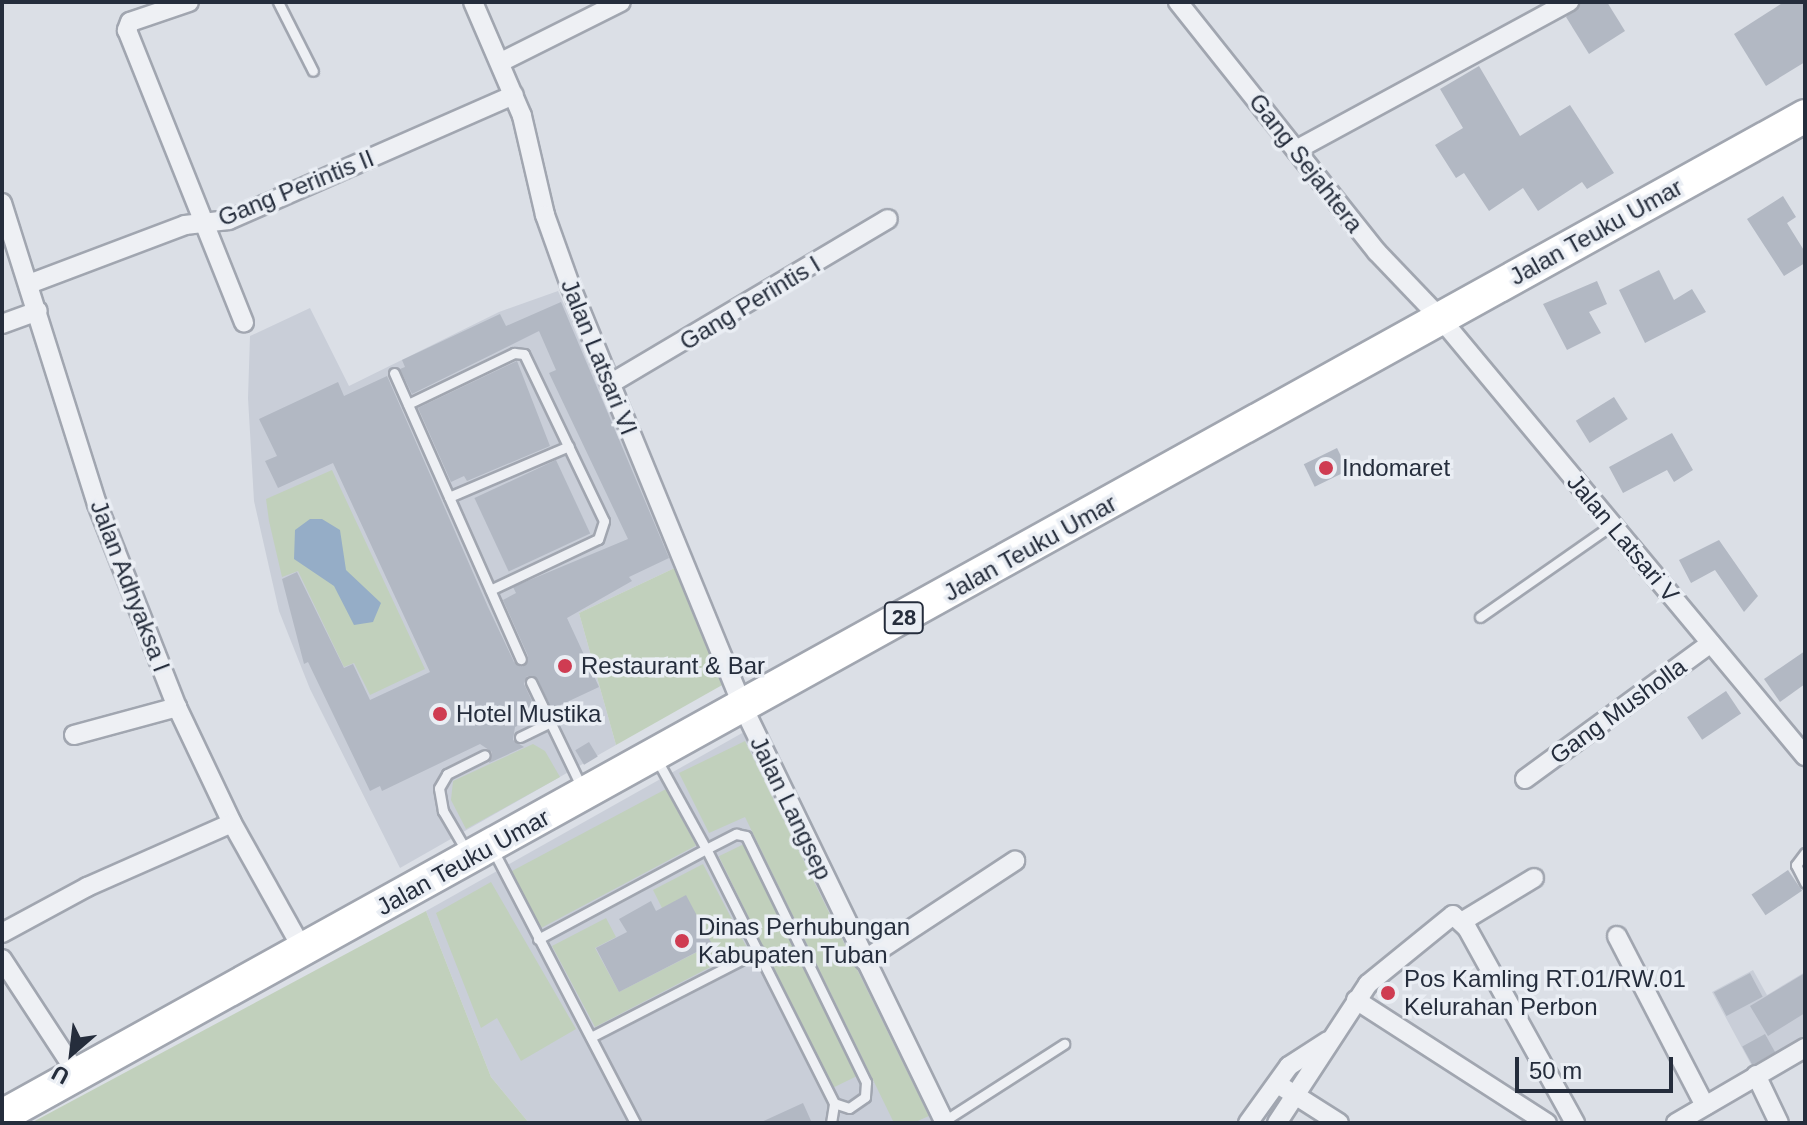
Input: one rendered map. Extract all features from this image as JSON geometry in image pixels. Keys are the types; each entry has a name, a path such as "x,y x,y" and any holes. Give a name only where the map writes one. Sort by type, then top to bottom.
{"highway":[{"name":"Jalan Teuku Umar","path":"2,1116 586,795 1805,116"}],"street":[{"path":"189,2 128,25 244,322"},
{"name":"Jalan Latsari VI","path":"473,2 514,95 551,236 743,707"},
{"path":"501,62 621,2"},
{"name":"Gang Sejahtera","path":"1178,2 1377,252 1441,319"},
{"path":"1296,150 1569,2"},
{"name":"Gang Perintis II","path":"29,284 185,225 229,220 514,95"},
{"name":"Jalan Adhyaksa I","path":"2,203 97,504 177,707 232,823 303,950"},
{"name":"Gang Perintis I","path":"610,384 888,219"},
{"path":"2,324 38,311"},
{"name":"Jalan Latsari V","path":"1441,319 1805,756"},
{"name":"Gang Musholla","path":"1525,779 1711,643"},
{"path":"74,735 177,707"},
{"name":"Jalan Langsep","path":"743,707 945,1122"},
{"path":"2,933 87,887 232,823"},
{"path":"864,960 1015,861"},
{"path":"1463,921 1534,878"},
{"path":"1277,1123 1356,1000 1444,919 1453,915 1463,921 1575,1123"},
{"path":"1617,936 1705,1106"},
{"path":"2,959 78,1075"},
{"path":"1356,1000 1547,1123"},
{"path":"1248,1123 1275,1083 1299,1058 1331,1039"},
{"path":"1676,1123 1805,1048"},
{"path":"1756,1075 1779,1123"},
{"path":"1275,1083 1339,1123"}],"lane":[{"path":"278,2 313,71"},
{"path":"408,404 520,353 529,358 604,521 602,535 490,590"},
{"path":"394,373 521,659"},
{"path":"449,497 569,446"},
{"path":"1480,617 1612,525"},
{"path":"531,682 586,795"},
{"path":"520,737 549,723"},
{"path":"485,755 447,774 439,788 443,811 481,853 538,939 635,1123"},
{"path":"655,756 706,849 834,1103 831,1123"},
{"path":"538,939 736,834 750,840 867,1087 862,1101 849,1108 834,1103"},
{"path":"1805,853 1796,865 1805,883"},
{"path":"591,1037 758,951"},
{"path":"945,1122 1064,1044"}],"shaded area":[{"name":"Hotel Mustika","path":"558,291 681,565 579,613 616,745 400,868 310,689 279,611 254,501 248,398 250,336 310,308 349,386 499,312"},
{"name":"Dinas Perhubungan Kabupaten Tuban","path":"744,732 932,1121 529,1123 491,1077 426,911"},
{"path":"1753,970 1767,995 1805,972 1805,1040 1753,1068 1712,992"}],"green space":[{"path":"332,470 425,669 370,695 354,663 344,667 298,571 282,577 269,521 266,499"},
{"path":"681,565 724,684 616,745 579,613"},
{"path":"745,741 929,1116 913,1123 894,1123 745,817 709,833 679,773"},
{"path":"533,744 545,751 560,777 466,829 451,800 453,781"},
{"path":"666,789 696,846 541,928 511,872"},
{"path":"744,844 857,1076 832,1088 719,856"},
{"path":"703,864 747,948 595,1027 552,946 606,918 616,937 595,948 619,992 711,945 662,908 653,890"},
{"path":"491,882 576,1029 521,1061 497,1018 481,1028 436,913"},
{"path":"426,911 491,1077 529,1123 31,1123"}],"water":[{"path":"310,519 322,519 340,530 346,570 381,603 373,622 354,625 334,586 294,559 295,530"}],"building":[{"path":"1581,2 1607,2 1625,31 1589,54 1566,17"},
{"path":"1784,2 1805,2 1805,62 1766,86 1734,34"},
{"path":"1479,66 1520,136 1570,105 1614,173 1587,189 1582,182 1538,211 1523,188 1489,211 1464,173 1456,178 1435,145 1463,128 1440,89"},
{"path":"1783,196 1796,217 1787,223 1805,252 1805,263 1784,276 1747,219"},
{"path":"1659,270 1674,300 1692,289 1706,312 1645,343 1619,290"},
{"path":"1597,281 1607,304 1589,312 1601,333 1567,350 1543,304"},
{"path":"561,302 669,558 629,577 632,581 567,618 599,687 552,709 537,678 527,676 524,684 539,716 515,727 513,740 524,747 489,763 492,752 480,744 382,791 380,786 370,791 308,662 304,664 282,579 297,572 344,668 353,664 370,700 430,672 333,463 278,488 265,461 277,456 259,419 338,382 344,396 387,376 488,607 514,662 523,666 528,656 503,600 516,593 513,587 628,539 549,373 556,370 539,331 412,394 400,369 405,367 402,360 500,314 506,326"},
{"path":"517,361 550,446 467,481 464,476 451,482 418,408"},
{"path":"1614,397 1628,419 1590,443 1576,421"},
{"path":"1672,433 1693,470 1674,482 1667,470 1623,493 1609,467"},
{"name":"Indomaret","path":"1337,448 1348,470 1315,487 1304,464"},
{"path":"556,460 590,533 509,571 474,498"},
{"path":"1719,540 1758,596 1744,612 1715,570 1691,583 1679,560"},
{"path":"1805,651 1805,684 1780,702 1764,679"},
{"path":"1726,691 1741,713 1702,740 1687,717"},
{"path":"589,742 598,757 584,765 575,750"},
{"path":"1788,870 1802,891 1766,915 1752,895"},
{"name":"Dinas Perhubungan Kabupaten Tuban","path":"686,895 712,944 619,992 596,948 627,932 619,919 651,901 656,911"},
{"path":"1750,973 1763,997 1726,1016 1714,992"},
{"path":"1805,973 1805,1013 1768,1036 1750,1006"},
{"path":"1765,1034 1775,1052 1752,1065 1742,1047"},
{"path":"803,1103 812,1123 759,1123"}],"place":[{"name":"Indomaret","path":"1326,468"},
{"name":"Restaurant & Bar","path":"565,666"},
{"name":"Hotel Mustika","path":"440,714"},
{"name":"Dinas Perhubungan Kabupaten Tuban","path":"682,941"},
{"name":"Pos Kamling RT.01/RW.01 Kelurahan Perbon","path":"1388,993"}]}
